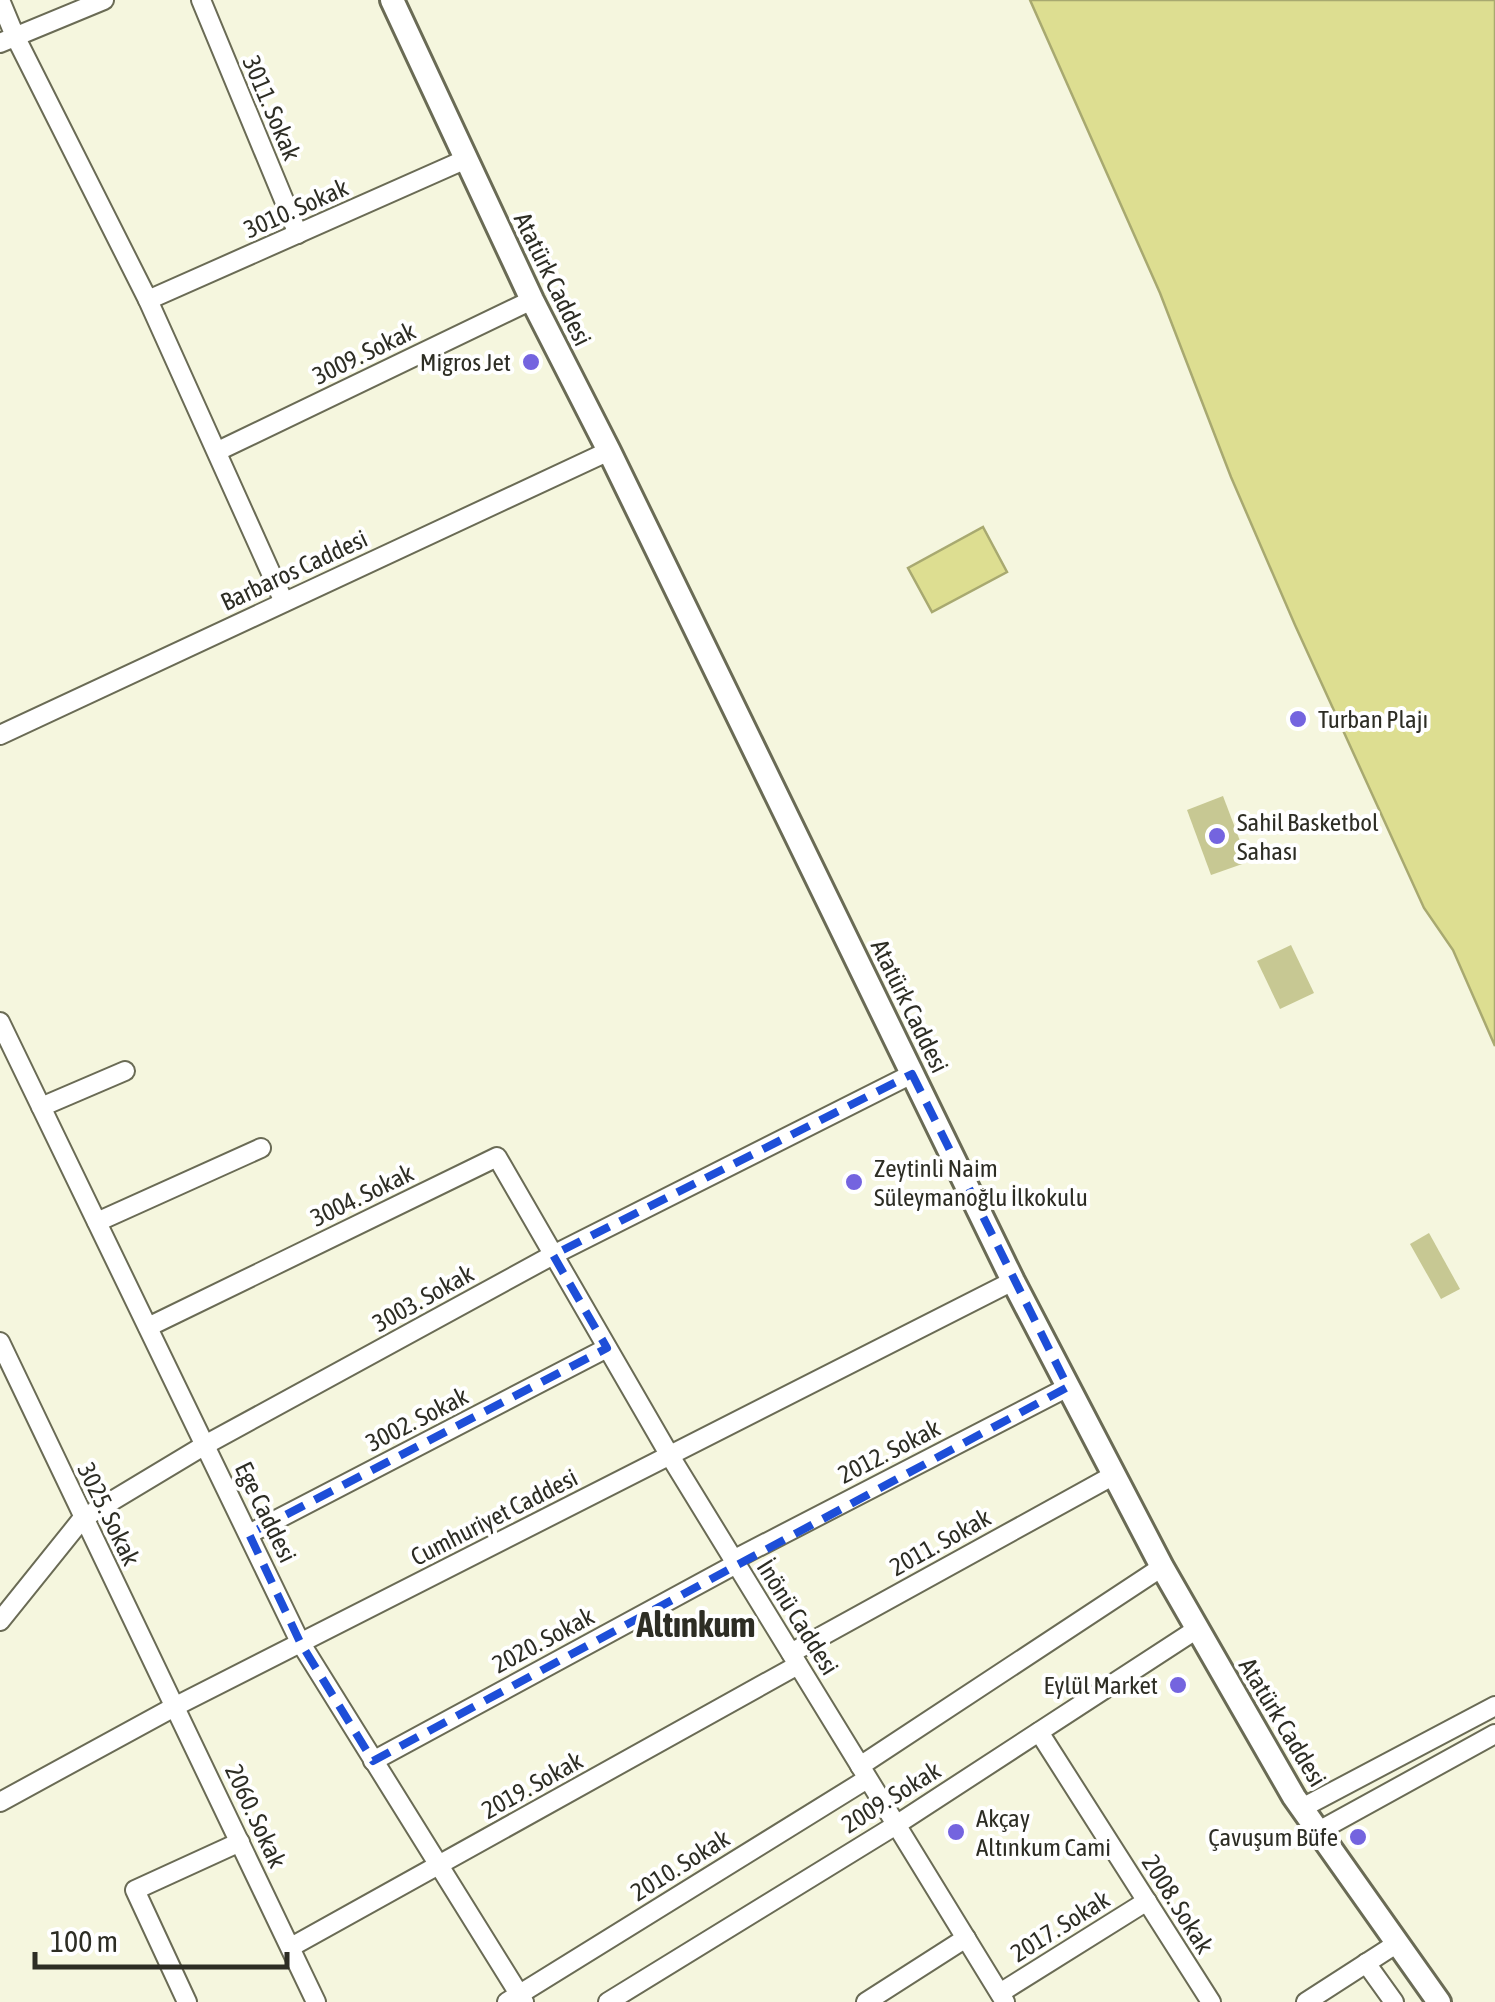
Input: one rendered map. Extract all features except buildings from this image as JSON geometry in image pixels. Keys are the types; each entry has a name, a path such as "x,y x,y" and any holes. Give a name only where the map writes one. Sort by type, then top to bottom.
{"main road":[{"name":"Atatürk Caddesi","path":"392,0 464,160 1013,1281 1162,1567 1317,1832 1440,2002"}],"street":[{"path":"0,0 7,39 148,300 284,602"},
{"path":"7,39 104,0"},
{"name":"3011. Sokak","path":"200,0 298,234"},
{"name":"3010. Sokak","path":"148,300 464,160"},
{"name":"3009. Sokak","path":"218,451 532,300"},
{"name":"Barbaros Caddesi","path":"0,735 608,450"},
{"name":"Ege Caddesi","path":"0,1022 300,1642 440,1865 516,1999"},
{"path":"41,1107 125,1071"},
{"name":"3003. Sokak","path":"0,1621 82,1519 205,1445 553,1255 912,1074"},
{"path":"96,1222 261,1148"},
{"name":"3004. Sokak","path":"148,1327 498,1157 553,1255"},
{"name":"İnönü Caddesi","path":"553,1255 734,1562 1002,1998"},
{"name":"Cumhuriyet Caddesi","path":"0,1802 300,1642 1013,1281"},
{"name":"3025. Sokak","path":"1,1346 176,1706"},
{"name":"3002. Sokak","path":"249,1534 607,1348"},
{"name":"2012. Sokak","path":"734,1562 1068,1387"},
{"name":"2011. Sokak","path":"794,1659 1114,1475"},
{"name":"2020. Sokak","path":"373,1761 734,1562"},
{"name":"2010. Sokak","path":"516,1999 863,1772 1162,1567"},
{"name":"2009. Sokak","path":"608,2002 896,1825 1196,1629"},
{"name":"2019. Sokak","path":"291,1947 794,1659"},
{"name":"2060. Sokak","path":"176,1706 316,2002"},
{"path":"1302,1808 1495,1706"},
{"name":"2008. Sokak","path":"1039,1732 1211,2002"},
{"path":"1317,1832 1495,1734"},
{"path":"187,2002 135,1890 240,1842"},
{"name":"2017. Sokak","path":"1002,1998 1148,1902"},
{"path":"866,2002 966,1938"},
{"path":"1306,2002 1396,1944"},
{"path":"1366,1963 1394,2002"}],"highlighted area":[{"path":"912,1074 1068,1387 373,1761 300,1642 249,1534 607,1348 553,1255"}],"shaded area":[{"path":"1030,0 1495,0 1495,1046 1453,950 1424,908 1295,625 1231,477 1160,293"},
{"path":"983,527 1007,572 932,612 908,568"},
{"name":"Sahil Basketbol Sahası","path":"1223,796 1248,862 1211,875 1187,810"},
{"path":"1291,945 1314,993 1280,1009 1257,961"},
{"path":"1429,1233 1460,1289 1441,1299 1410,1244"}],"place":[{"name":"Migros Jet","path":"531,362"},
{"name":"Turban Plajı","path":"1298,719"},
{"name":"Sahil Basketbol Sahası","path":"1217,836"},
{"name":"Zeytinli Naim Süleymanoğlu İlkokulu","path":"854,1182"},
{"name":"Eylül Market","path":"1178,1685"},
{"name":"Akçay Altınkum Cami","path":"956,1832"},
{"name":"Çavuşum Büfe","path":"1358,1837"}],"district":[{"name":"Altınkum","path":"696,1625"}]}
